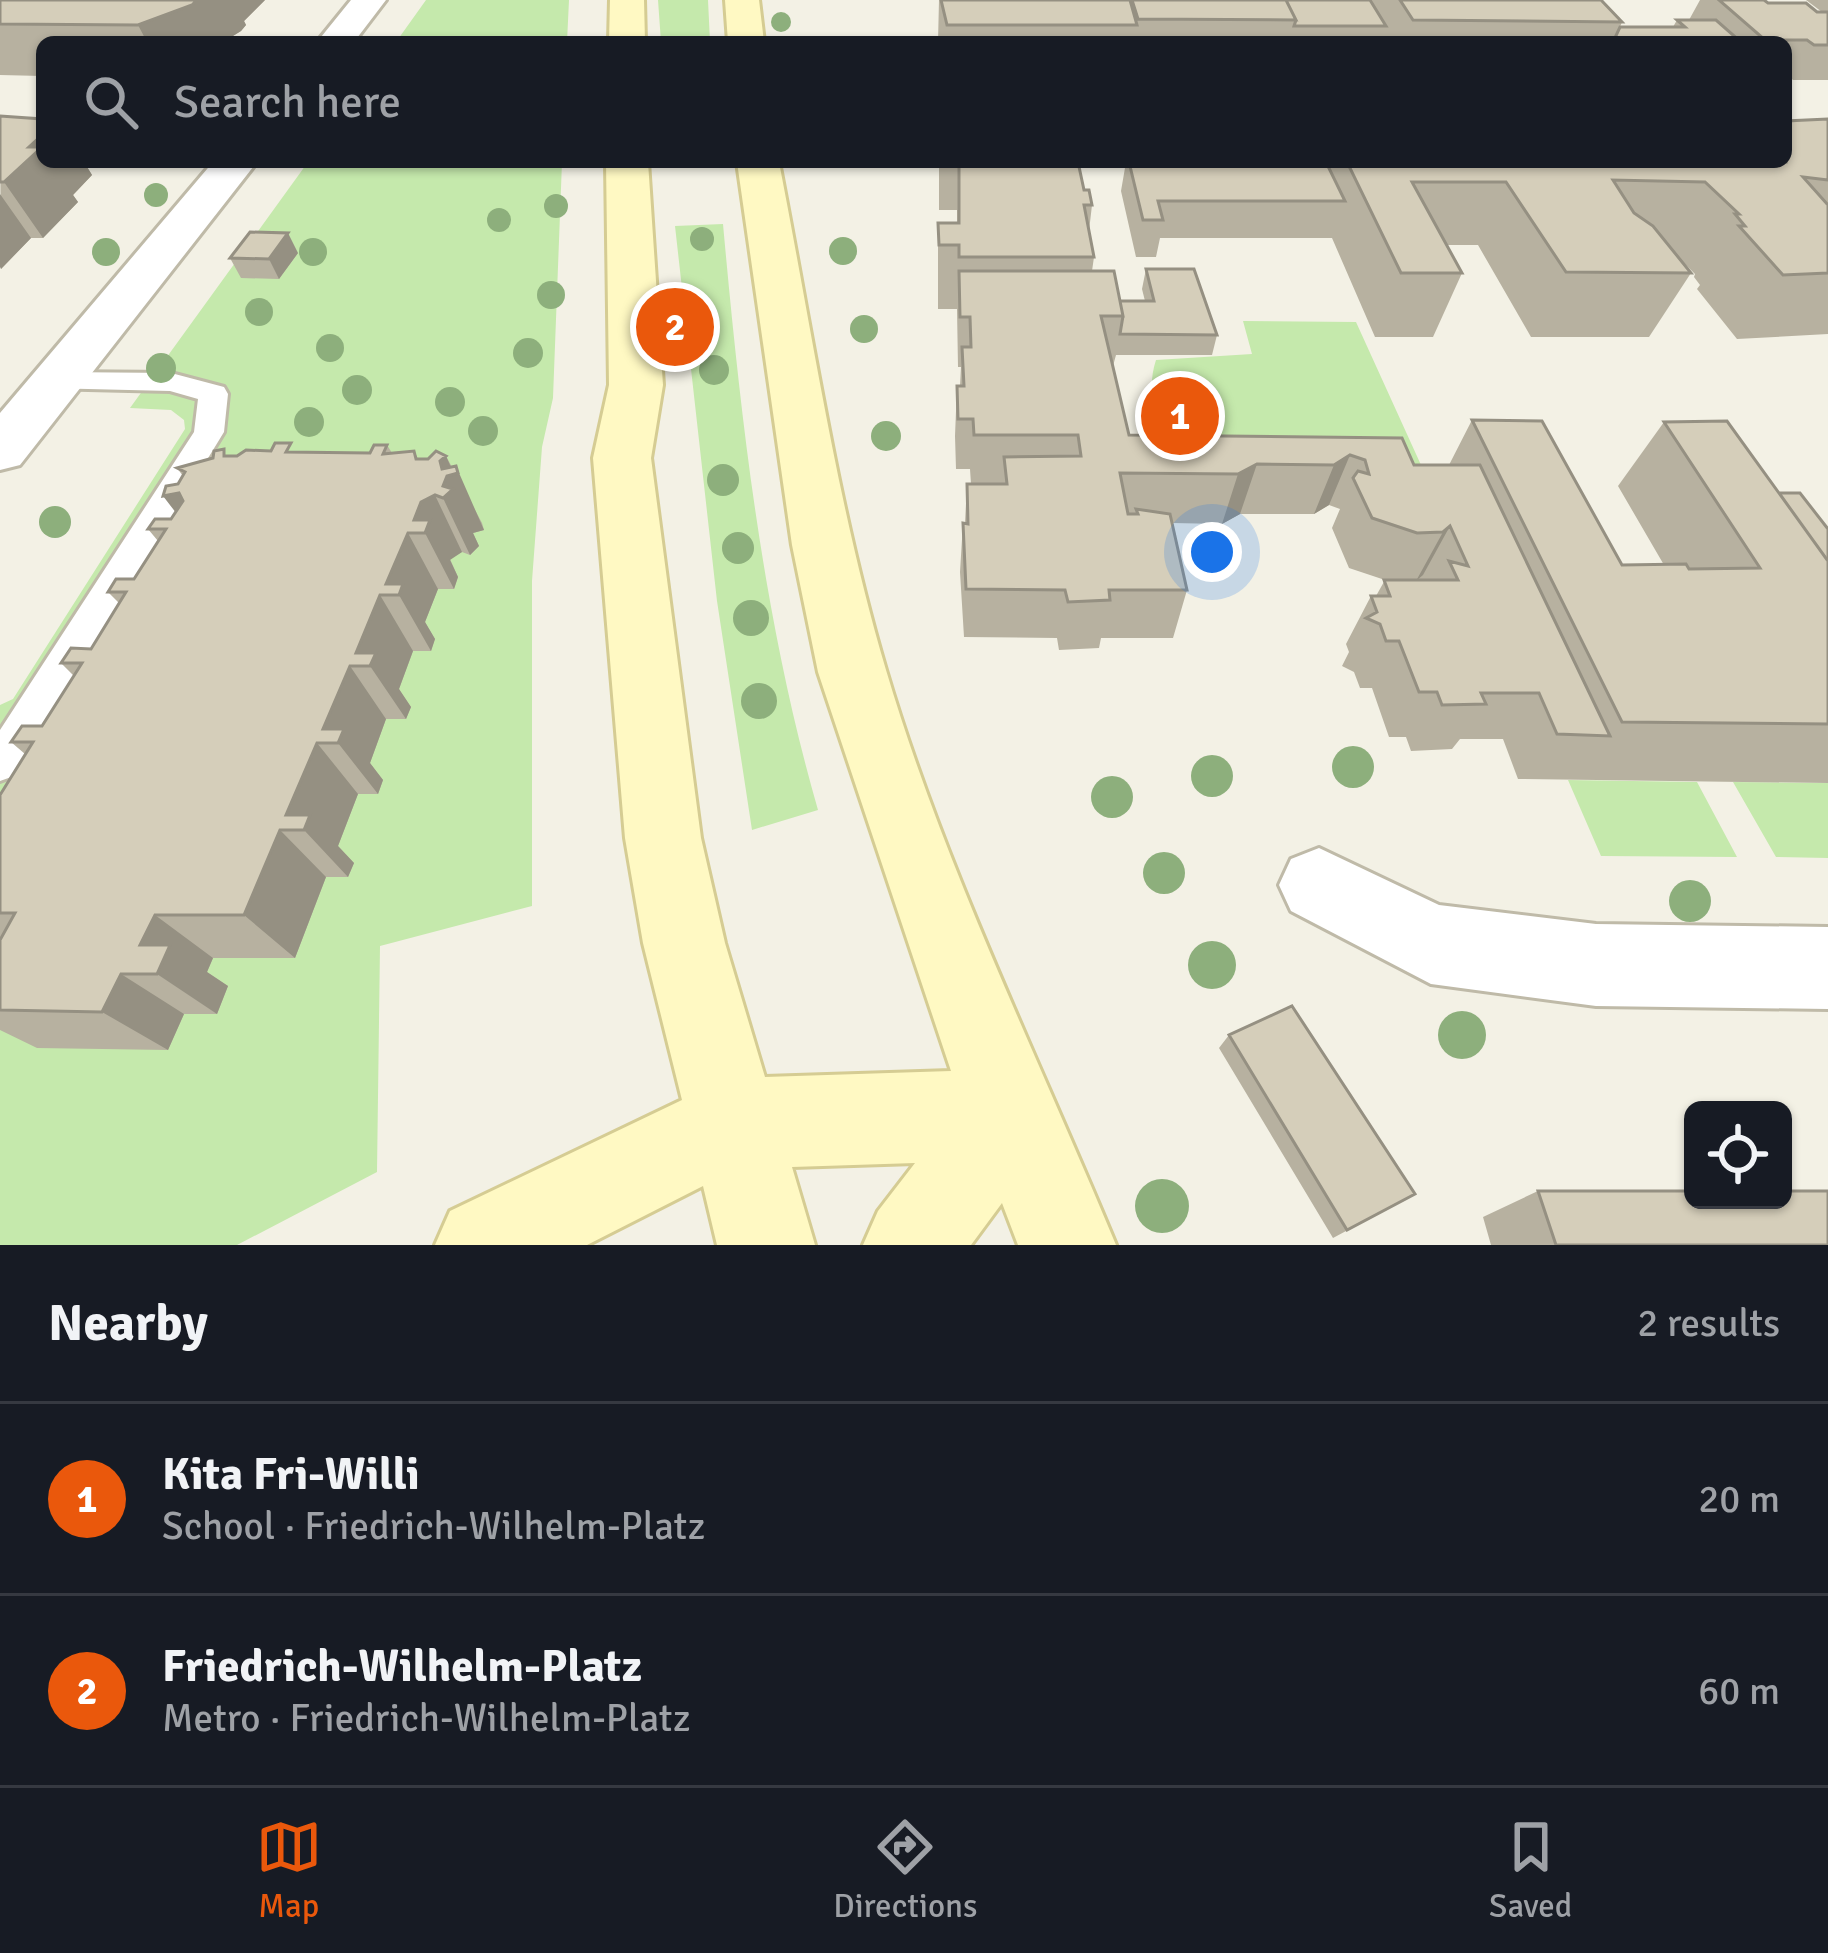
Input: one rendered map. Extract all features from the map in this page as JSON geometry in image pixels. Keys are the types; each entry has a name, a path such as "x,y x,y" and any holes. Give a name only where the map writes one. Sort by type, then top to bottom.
{"main road":[{"path":"627,0 627,36"},
{"path":"742,0 745,36"},
{"path":"627,168 636,386 622,458 663,838 684,943 766,1245"},
{"path":"759,168 823,545 852,672 889,787 1011,1114 1067,1245"},
{"path":"484,1245 730,1124 1011,1114"},
{"path":"912,1245 1011,1114"}],"street":[{"path":"340,36 369,0"},
{"path":"0,451 231,168"},
{"path":"1319,885 1430,944 1596,965 1828,968"}],"lane":[{"path":"0,764 209,433 213,394 171,382 58,381"}],"green space":[{"path":"426,0 569,0 567,36 400,36"},
{"path":"658,0 708,0 710,36 661,36"},
{"path":"304,168 562,168 553,398 542,447 532,581 532,906 380,946 377,1172 237,1245 0,1245 0,705 13,699 185,429 184,420 171,410 130,408"},
{"path":"723,224 757,520 782,666 818,810 752,830 717,601 675,226"},
{"path":"1243,321 1356,322 1431,487 1188,459 1157,413 1152,388 1156,360 1252,354"},
{"path":"1568,780 1697,782 1737,857 1601,856"},
{"path":"1733,782 1828,783 1828,858 1776,857"}],"building":[{"path":"0,0 197,0 138,25 0,24"},
{"path":"941,0 1130,0 1137,25 947,25"},
{"path":"1132,0 1286,0 1296,20 1138,19"},
{"path":"1286,0 1370,0 1386,26 1294,26 1296,20"},
{"path":"1400,0 1601,0 1622,22 1413,20"},
{"path":"1719,0 1806,3 1817,12 1828,12 1828,45 1792,40 1792,36 1760,36"},
{"path":"1677,20 1716,20 1734,36 1616,36 1620,27 1685,27"},
{"path":"0,116 36,119 36,141 29,147 36,147 36,153 0,182"},
{"path":"1828,119 1828,180 1803,177 1828,205 1828,273 1783,275 1739,226 1745,226 1735,214 1739,214 1705,182 1613,180 1634,213 1653,226 1691,273 1566,272 1506,182 1412,182 1462,273 1401,273 1350,168 1792,168 1792,121"},
{"path":"959,168 1079,168 1092,205 1084,205 1094,257 959,257 959,245 939,245 938,223 959,223"},
{"path":"1130,168 1329,168 1345,201 1158,201 1163,220 1143,220"},
{"path":"250,232 288,233 269,259 230,258"},
{"path":"1146,269 1194,269 1217,335 1120,334 1120,301 1154,301"},
{"path":"959,271 1114,271 1123,316 1101,316 1129,435 1402,438 1414,465 1480,465 1610,736 1557,734 1539,693 1481,693 1486,704 1442,705 1437,692 1419,692 1399,641 1386,641 1380,624 1366,618 1377,612 1371,596 1390,596 1384,580 1458,580 1449,561 1468,566 1450,526 1443,532 1417,533 1372,518 1353,478 1358,471 1369,474 1365,460 1350,455 1334,465 1257,464 1238,474 1120,473 1128,514 1138,514 1136,509 1170,514 1187,590 1109,590 1110,600 1068,602 1065,590 966,589 963,523 968,524 967,484 1007,484 1004,457 1081,456 1078,435 974,435 973,419 958,419 957,386 964,386 962,347 971,347 970,317 960,317"},
{"path":"1472,420 1542,421 1622,565 1760,568 1664,422 1727,421 1828,561 1828,724 1622,722"},
{"path":"275,443 291,443 286,452 370,453 374,445 387,445 383,454 414,451 416,459 428,459 436,451 446,456 440,461 442,469 456,466 458,473 447,476 443,486 453,489 443,498 435,495 421,502 414,520 430,520 425,533 408,533 386,584 403,584 399,595 380,595 356,653 376,653 370,666 350,666 323,729 344,729 338,743 317,743 286,815 310,815 304,830 280,830 244,915 155,915 140,945 170,945 157,974 121,974 102,1012 0,1010 0,940 15,913 0,913 0,795 33,742 11,742 22,726 42,726 82,663 61,663 71,648 91,649 126,592 108,592 116,579 134,579 166,529 148,529 155,519 171,519 183,501 179,493 163,496 166,486 178,484 185,472 177,468 213,458 214,451 224,449 224,456 237,456 246,450 271,451"},
{"path":"1779,493 1800,493 1828,529 1828,561"},
{"path":"1292,1006 1415,1194 1347,1230 1229,1035"},
{"path":"1538,1191 1684,1191 1684,1209 1792,1209 1792,1191 1828,1191 1828,1245 1556,1245"}],"place":[{"name":"Friedrich-Wilhelm-Platz","path":"675,327"},
{"name":"Kita Fri-Willi","path":"1180,416"}]}
